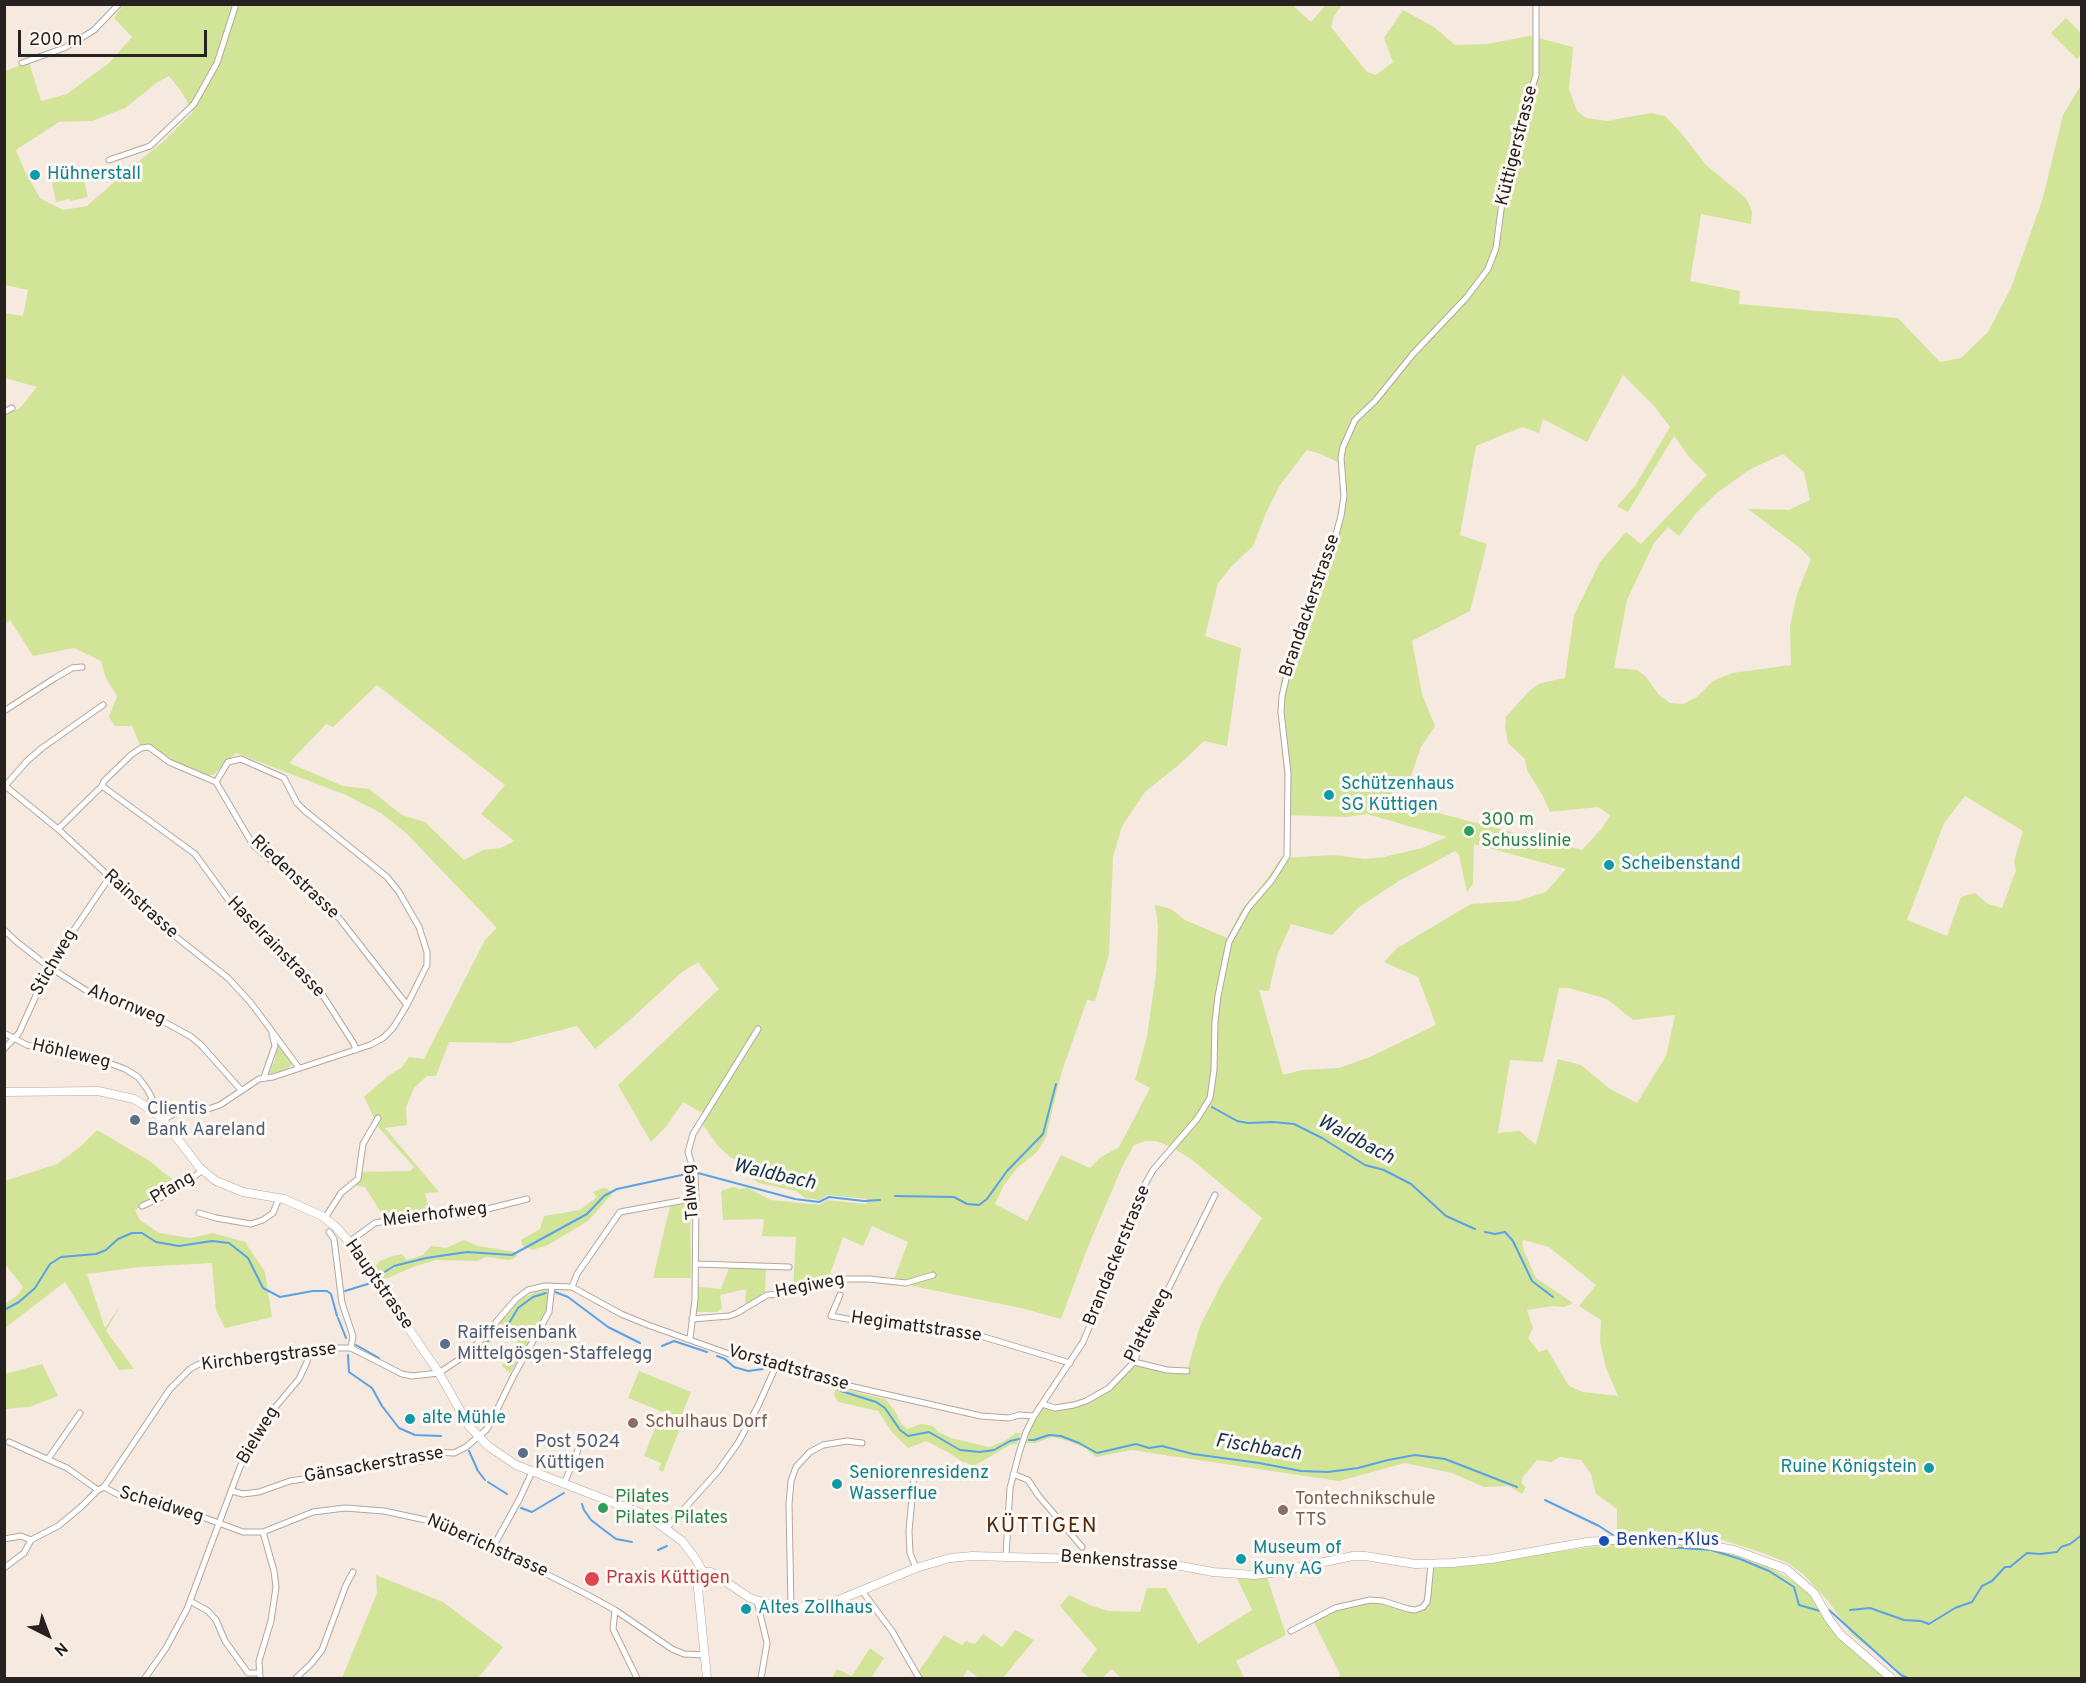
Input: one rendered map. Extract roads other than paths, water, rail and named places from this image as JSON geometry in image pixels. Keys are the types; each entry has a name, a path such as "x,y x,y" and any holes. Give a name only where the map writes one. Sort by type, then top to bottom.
{"street":[{"path":"22,63 64,48 83,38 119,4"},
{"path":"109,160 150,146 194,105 217,63 236,4"},
{"name":"Küttigerstrasse","path":"1455,310 1488,269 1496,248 1504,187 1536,75 1536,4"},
{"name":"Brandackerstrasse","path":"1006,1556 1008,1513 1013,1474 1019,1453 1034,1416 1083,1342 1140,1194 1153,1170 1197,1119 1208,1102 1213,1088 1215,1070 1215,1022 1218,996 1228,942 1248,908 1272,880 1287,856 1288,773 1281,712 1282,696 1290,662 1329,560 1341,516 1344,496 1341,458 1346,436 1354,420 1375,401 1413,354 1455,310"},
{"path":"4,412 12,408"},
{"path":"4,711 72,668 82,667"},
{"path":"5,785 42,748 103,705"},
{"path":"58,829 102,786 104,781 141,748 149,747 169,762 216,782 228,762 241,759 284,777 297,803 305,811 387,877 399,892 419,927 427,952 427,965 407,1005 393,1028 383,1038 356,1050 273,1077 264,1077 214,1108 199,1112 175,1113 163,1120"},
{"name":"Riedenstrasse","path":"216,782 253,845 339,918 407,1005"},
{"name":"Rainstrasse","path":"5,785 58,829 166,929 228,978 251,1003 299,1068"},
{"name":"Haselrainstrasse","path":"102,786 195,854 238,913 320,991 356,1050"},
{"name":"Stichweg","path":"4,1049 19,1033 49,967 109,878"},
{"name":"Ahornweg","path":"4,930 49,967 99,998 171,1024 201,1045 241,1090"},
{"name":"Talweg","path":"690,1338 695,1300 696,1198 695,1175 688,1152 693,1134 758,1029"},
{"path":"264,1077 275,1046 270,1030"},
{"name":"Höhleweg","path":"4,1033 27,1046 52,1053 101,1060 125,1069 138,1077 147,1089 152,1098 147,1106"},
{"name":"Hauptstrasse","path":"4,1092 98,1091 123,1095 147,1106 163,1120 203,1170 216,1181 243,1192 279,1197 308,1208 325,1218 349,1242 439,1373 460,1412 478,1436 500,1455 532,1472 648,1516 667,1528 687,1547 703,1572"},
{"path":"325,1218 341,1193 358,1179 363,1144 378,1118"},
{"name":"Pfang","path":"142,1206 173,1192 203,1170"},
{"name":"Platteweg","path":"1042,1404 1055,1408 1086,1401 1109,1388 1134,1362 1215,1195"},
{"path":"199,1213 251,1224 273,1213 279,1197"},
{"path":"572,1287 577,1274 620,1212 696,1198"},
{"name":"Meierhofweg","path":"349,1242 375,1223 464,1215 526,1199"},
{"path":"329,1232 334,1239 342,1304 353,1336 351,1348"},
{"path":"696,1264 789,1267"},
{"name":"Hegiweg","path":"692,1319 729,1316 767,1295 782,1294 845,1279 906,1283 933,1275"},
{"name":"Vorstadtstrasse","path":"439,1373 464,1356 516,1299 528,1290 545,1286 572,1287 635,1320 735,1356 760,1360 801,1375 981,1416 1009,1418 1019,1415 1034,1416"},
{"path":"478,1436 490,1424 549,1312 552,1286"},
{"name":"Hegimattstrasse","path":"840,1295 831,1316 864,1322 913,1324 984,1337 1070,1363"},
{"name":"Kirchbergstrasse","path":"4,1568 24,1553 31,1540 58,1526 101,1488 170,1389 190,1369 199,1364 308,1355 338,1348 351,1348 402,1374 412,1376 439,1373"},
{"name":"Bielweg","path":"149,1677 190,1601 240,1467 272,1410 298,1379 308,1355"},
{"path":"1134,1362 1167,1370 1187,1371"},
{"path":"667,1528 718,1471 738,1443 776,1366"},
{"path":"48,1459 80,1413"},
{"name":"Gänsackerstrasse","path":"232,1491 243,1494 259,1492 290,1481 369,1469 396,1460 422,1461 435,1452 454,1453 478,1436"},
{"path":"564,1484 582,1440 590,1443"},
{"path":"791,1608 789,1504 791,1481 796,1467 810,1452 823,1444 847,1441 862,1443"},
{"name":"Scheidweg","path":"9,1442 67,1468 101,1488 219,1523"},
{"path":"493,1547 532,1472"},
{"path":"1013,1474 1028,1480 1082,1546"},
{"path":"914,1476 909,1531 910,1553 916,1568"},
{"name":"Nüberichstrasse","path":"219,1523 243,1532 263,1532 313,1512 345,1508 384,1511 435,1522 554,1577 615,1610 670,1648 684,1654 704,1655"},
{"path":"190,1601 208,1611 216,1620 228,1645 248,1673 260,1676 259,1661 276,1600 270,1554 263,1532"},
{"path":"4,1539 21,1536 31,1540"},
{"name":"Benkenstrasse","path":"703,1572 711,1572 739,1592 757,1601 791,1608 834,1602 916,1568 950,1558 972,1556 1154,1561 1213,1572 1244,1574 1271,1573 1353,1556 1431,1564 1491,1559 1558,1546 1636,1538 1674,1539 1734,1550 1786,1569 1819,1599 1828,1619 1840,1634 1891,1678"},
{"path":"1291,1631 1328,1611 1370,1600 1383,1601 1414,1610 1423,1606 1427,1602 1431,1564"},
{"path":"296,1678 311,1664 321,1650 353,1572"},
{"path":"703,1572 697,1579 707,1678"},
{"path":"862,1591 892,1631 918,1678"},
{"path":"757,1601 767,1643 760,1678"},
{"path":"615,1610 613,1629 637,1678"}],"waterway":[{"name":"Waldbach","path":"895,1196 954,1197 967,1204 979,1205 987,1199 1007,1171 1043,1134 1056,1084"},
{"name":"Waldbach","path":"1212,1107 1237,1121 1294,1124 1322,1138 1365,1165 1384,1170 1411,1184 1446,1216 1475,1229"},
{"name":"Waldbach","path":"383,1273 394,1266 426,1258 467,1252 512,1255 587,1214 604,1196 617,1189 691,1173"},
{"name":"Waldbach","path":"698,1173 795,1199 819,1202 829,1197 864,1201 880,1200"},
{"name":"Waldbach","path":"1485,1232 1495,1234 1505,1232 1513,1241 1532,1281 1553,1297"},
{"path":"4,1310 19,1302 35,1288 50,1264 61,1257 96,1254 106,1250 118,1239 132,1233 142,1233 156,1242 179,1246 212,1241 229,1243 248,1258 263,1288 280,1297 327,1291 331,1294 337,1316"},
{"name":"Waldbach","path":"345,1291 371,1283"},
{"path":"555,1292 568,1297 608,1327 640,1343"},
{"path":"482,1347 508,1325 518,1308 533,1297 546,1293"},
{"path":"338,1318 346,1338"},
{"path":"662,1346 674,1341 707,1352"},
{"path":"356,1345 379,1358"},
{"path":"348,1355 349,1372 372,1388 399,1428 415,1435 441,1436"},
{"path":"717,1356 725,1359 734,1367 748,1371 763,1369"},
{"path":"841,1391 876,1402 885,1408 900,1430 908,1436 929,1432 960,1450 980,1452 994,1450 1019,1439"},
{"name":"Fischbach","path":"1029,1440 1049,1435 1061,1436 1097,1453 1136,1444 1149,1448 1162,1446 1193,1454 1301,1471 1328,1472 1358,1468 1415,1455 1445,1459 1517,1487"},
{"path":"469,1451 485,1480"},
{"path":"488,1482 507,1494"},
{"path":"521,1508 532,1512 564,1493"},
{"name":"Fischbach","path":"1545,1500 1599,1526 1616,1537"},
{"path":"582,1504 591,1520 604,1530 616,1539 632,1542"},
{"path":"1850,1610 1870,1608 1904,1620 1929,1624 1955,1608 1972,1602 1982,1586 1992,1581 2005,1567 2010,1567 2027,1553 2057,1552 2061,1547 2070,1544 2082,1535"},
{"path":"1623,1543 1711,1550 1740,1559 1769,1571 1794,1587 1799,1605 1820,1611"},
{"path":"658,1550 667,1546"},
{"name":"Fischbach","path":"1829,1610 1901,1675 1908,1678"}],"place":[{"name":"Hühnerstall","path":"35,175"},
{"name":"Schützenhaus SG Küttigen","path":"1329,795"},
{"name":"300 m Schusslinie","path":"1469,831"},
{"name":"Scheibenstand","path":"1609,865"},
{"name":"Clientis Bank Aareland","path":"135,1120"},
{"name":"Raiffeisenbank Mittelgösgen-Staffelegg","path":"445,1344"},
{"name":"alte Mühle","path":"410,1419"},
{"name":"Schulhaus Dorf","path":"633,1423"},
{"name":"Post 5024 Küttigen","path":"523,1453"},
{"name":"Ruine Königstein","path":"1929,1468"},
{"name":"Seniorenresidenz Wasserflue","path":"837,1484"},
{"name":"Pilates Pilates Pilates","path":"603,1508"},
{"name":"Tontechnikschule TTS","path":"1283,1510"},
{"name":"Benken-Klus","path":"1604,1541"},
{"name":"Museum of Kuny AG","path":"1241,1559"},
{"name":"Praxis Küttigen","path":"592,1579"},
{"name":"Altes Zollhaus","path":"746,1609"}],"district":[{"name":"KÜTTIGEN","path":"1042,1528"}]}
